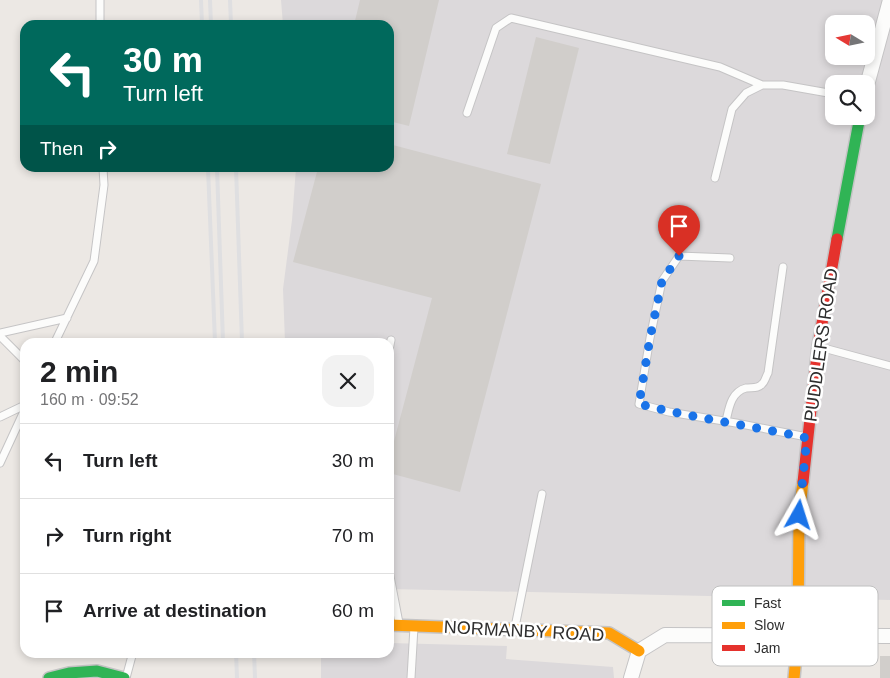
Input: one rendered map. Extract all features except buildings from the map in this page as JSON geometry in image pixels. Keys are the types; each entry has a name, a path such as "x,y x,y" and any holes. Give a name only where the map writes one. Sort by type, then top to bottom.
{"street":[{"path":"870,75 890,0"},
{"name":"PUDDLERS ROAD","path":"798,586 799,515 818,346 858,125"},
{"name":"NORMANBY ROAD","path":"394,626 609,633 639,651"},
{"path":"631,678 639,651 665,635 712,635"},
{"path":"49,678 69,672 97,671 125,678"}],"lane":[{"path":"100,0 100,20"},
{"path":"467,113 496,28 511,18 720,67 762,85 783,85 825,92"},
{"path":"715,178 732,109 746,93 762,85"},
{"path":"58,338 94,261 104,185 103,172"},
{"path":"730,258 679,256 662,281 639,404 669,412 726,421 807,438"},
{"path":"726,421 729,404 736,393 746,388 756,388 763,384 768,373 783,267"},
{"path":"20,356 0,335 67,318"},
{"path":"818,346 890,366"},
{"path":"0,417 20,409"},
{"path":"0,463 20,418"},
{"path":"515,630 542,494"},
{"path":"411,678 414,626"},
{"path":"125,678 131,658"}],"shaded area":[{"path":"281,0 890,0 890,600 878,600 878,586 712,586 712,596 394,589 394,338 285,338 283,289 292,220 296,172 394,172 394,20 283,20"},
{"path":"394,643 507,646 506,659 613,667 614,678 321,678 321,658 394,658"}],"railway":[{"path":"201,0 202,20"},
{"path":"210,0 211,20"},
{"path":"230,0 231,20"},
{"path":"208,172 215,338"},
{"path":"217,172 223,338"},
{"path":"236,172 242,338"},
{"path":"236,658 237,678"},
{"path":"254,658 255,678"}],"traffic: fast":[{"path":"837,239 858,125"},
{"path":"49,678 69,673 97,671 124,678"}],"traffic: slow":[{"path":"798,586 799,515 803,482"},
{"path":"394,625 609,633 639,651"},
{"path":"794,678 795,666"}],"traffic: jam":[{"path":"803,482 818,346 837,239"}],"route":[{"path":"679,256 662,281 639,404 669,412 736,423 807,438 799,515"}]}
